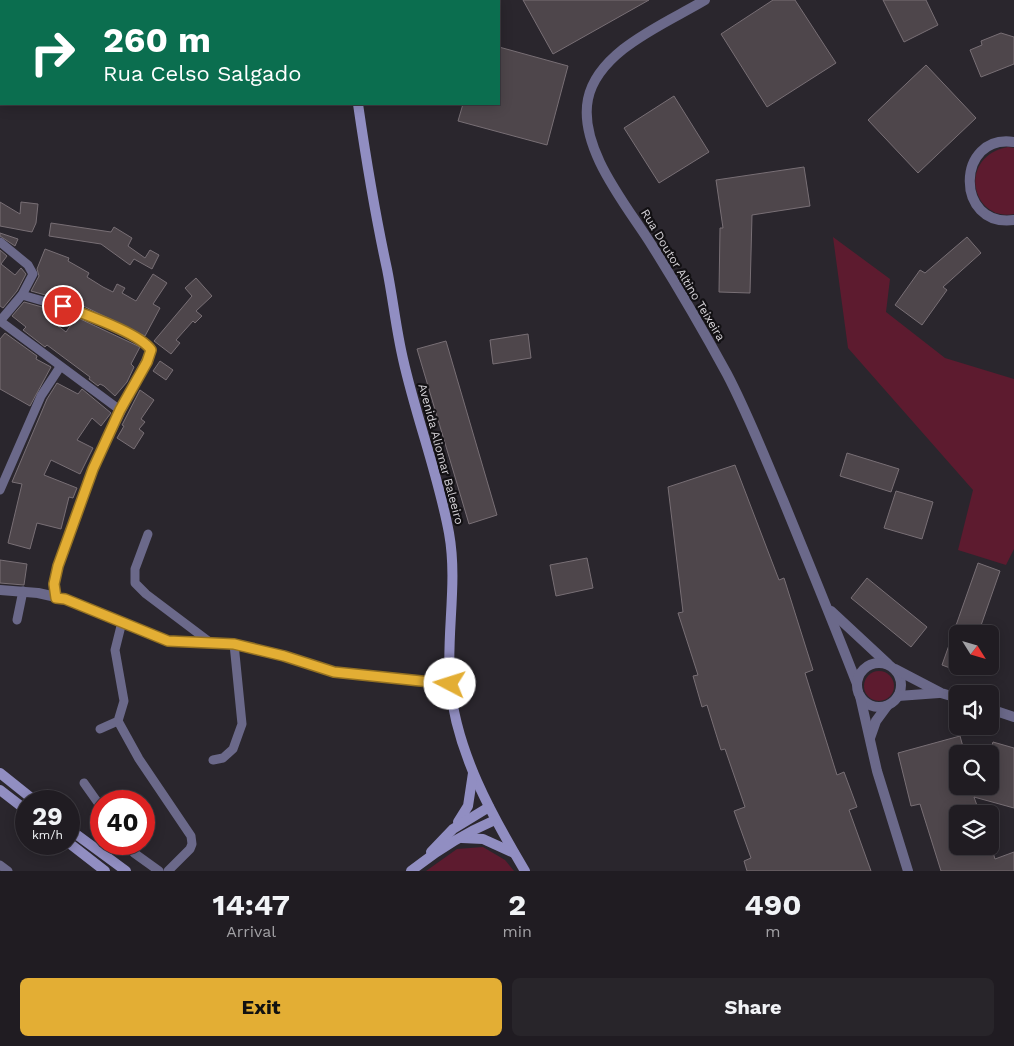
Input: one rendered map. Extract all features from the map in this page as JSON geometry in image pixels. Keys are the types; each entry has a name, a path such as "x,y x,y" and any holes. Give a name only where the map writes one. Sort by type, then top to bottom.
{"main road":[{"name":"Avenida Aliomar Baleeiro","path":"358,105 375,217 402,358 442,504 453,554 454,577 449,643 450,684 456,722 473,772 495,820 525,871"},
{"path":"426,859 453,829 468,806 473,772"},
{"path":"0,773 21,790"},
{"path":"0,790 15,802"},
{"path":"453,829 489,807"},
{"path":"411,871 426,859 495,820"},
{"path":"80,837 126,871"},
{"path":"461,838 483,838 514,854"},
{"path":"80,852 105,871"}],"street":[{"name":"Rua Doutor Altino Teixeira","path":"705,0 624,48 608,62 595,80 588,100 591,141 601,165 681,291 728,376 765,458 857,684"},
{"path":"1012,221 994,218 982,211 974,200 969,188 969,174 974,161 983,150 995,143 1014,142"},
{"path":"0,242 28,265 33,274 22,295 0,321 120,410"},
{"path":"22,295 85,313 141,341 149,347 150,354 120,410 93,469 58,566 54,584 56,598"},
{"path":"0,490 41,396 60,367"},
{"path":"148,534 135,569 135,583 146,594 211,642"},
{"path":"0,590 23,591 65,599 168,641 234,644 260,649 342,674 450,684"},
{"path":"17,620 23,591"},
{"name":"Rua Doutor Altino Teixeira","path":"828,609 892,667 941,693"},
{"path":"122,622 115,650 124,701 118,721 139,759 191,836 192,844 190,849 169,871"},
{"path":"212,760 222,758 233,749 242,724 234,644"},
{"path":"870,738 876,721 887,706 898,696 901,682 892,667 876,663 868,665 862,670 857,684 877,771 908,871"},
{"path":"898,696 941,693 949,695"},
{"path":"860,696 874,707 887,706"},
{"path":"999,712 1014,717"},
{"path":"100,729 118,721"},
{"path":"84,783 90,791"},
{"path":"137,855 159,871"},
{"path":"0,865 8,871"}],"shaded area":[{"path":"1008,147 1014,148 1014,214 1000,214 988,208 980,199 976,187 976,175 981,163 992,153"},
{"path":"833,237 890,279 886,312 945,358 1014,379 1014,549 1006,565 958,550 973,490 848,348"},
{"path":"879,671 890,675 894,686 890,697 879,701 868,697 864,686 868,675"},
{"path":"483,847 505,860 514,871 426,871 457,849"}],"building":[{"path":"523,0 649,0 553,54"},
{"path":"773,0 795,0 836,63 767,107 721,34"},
{"path":"883,0 926,0 938,25 904,42"},
{"path":"1001,33 1014,37 1014,64 981,77 970,50 982,45 981,41"},
{"path":"500,47 568,66 547,145 458,121 463,105 500,105"},
{"path":"926,65 976,118 918,173 868,120"},
{"path":"674,96 709,152 659,183 624,128"},
{"path":"804,167 810,206 752,215 750,293 719,292 720,228 723,228 716,180"},
{"path":"0,202 20,214 21,202 38,204 36,223 32,232 0,226"},
{"path":"51,223 111,232 114,227 132,238 128,246 145,258 150,250 159,255 152,269 134,259 130,265 101,244 49,236"},
{"path":"0,233 18,239 15,246 0,236"},
{"path":"967,237 981,253 943,287 947,290 922,325 895,305 920,270 925,273"},
{"path":"45,249 69,258 68,261 89,273 87,277 113,292 117,284 125,288 122,293 136,301 153,274 167,283 153,304 160,308 145,336 69,299 67,301 31,291 39,276 37,269"},
{"path":"0,250 7,256 1,264 15,275 21,268 26,274 17,291 3,308 0,306"},
{"path":"196,278 212,296 196,311 202,316 195,323 193,321 176,340 180,343 171,354 154,341 192,296 185,288"},
{"path":"24,302 60,312 53,322 66,332 76,317 140,347 131,364 134,367 127,382 115,396 104,386 100,384 98,386 89,379 90,377 47,345 45,347 23,330 26,327 12,316"},
{"path":"5,333 37,356 36,359 51,367 30,406 0,389 0,339"},
{"path":"528,334 531,358 493,364 490,340"},
{"path":"446,341 497,515 469,524 417,349"},
{"path":"160,361 173,370 166,380 153,371"},
{"path":"57,383 78,394 82,389 111,413 101,426 92,418 77,440 93,448 80,474 51,460 44,475 77,488 73,498 69,497 61,529 37,523 30,549 8,543 22,484 12,482 47,399"},
{"path":"140,390 154,400 141,419 145,422 139,429 144,433 134,449 117,438"},
{"path":"847,453 899,469 891,492 840,476"},
{"path":"735,465 779,580 784,578 813,670 805,673 837,775 844,772 857,807 849,810 871,871 747,871 744,861 751,858 734,811 745,807 725,749 721,750 707,705 702,707 693,676 698,675 678,613 683,612 668,487"},
{"path":"896,491 933,502 922,539 884,528"},
{"path":"587,558 593,588 556,596 550,565"},
{"path":"0,560 27,564 24,585 0,583"},
{"path":"978,563 1000,571 981,625 956,625"},
{"path":"867,578 927,627 911,647 851,598"},
{"path":"949,645 949,668 942,665"},
{"path":"960,736 962,745 949,745 949,795 999,795 999,745 992,745 993,742 1014,748 1014,808 974,797 977,805 949,805 949,855 994,855 995,859 1014,852 1014,871 941,871 920,804 911,806 898,753"}],"route":[{"path":"63,306 85,313 110,325 145,343 151,350 147,362 120,410 93,469 58,566 54,584 56,598 65,599 168,641 234,644 284,656 317,668 350,675 450,684"}]}
